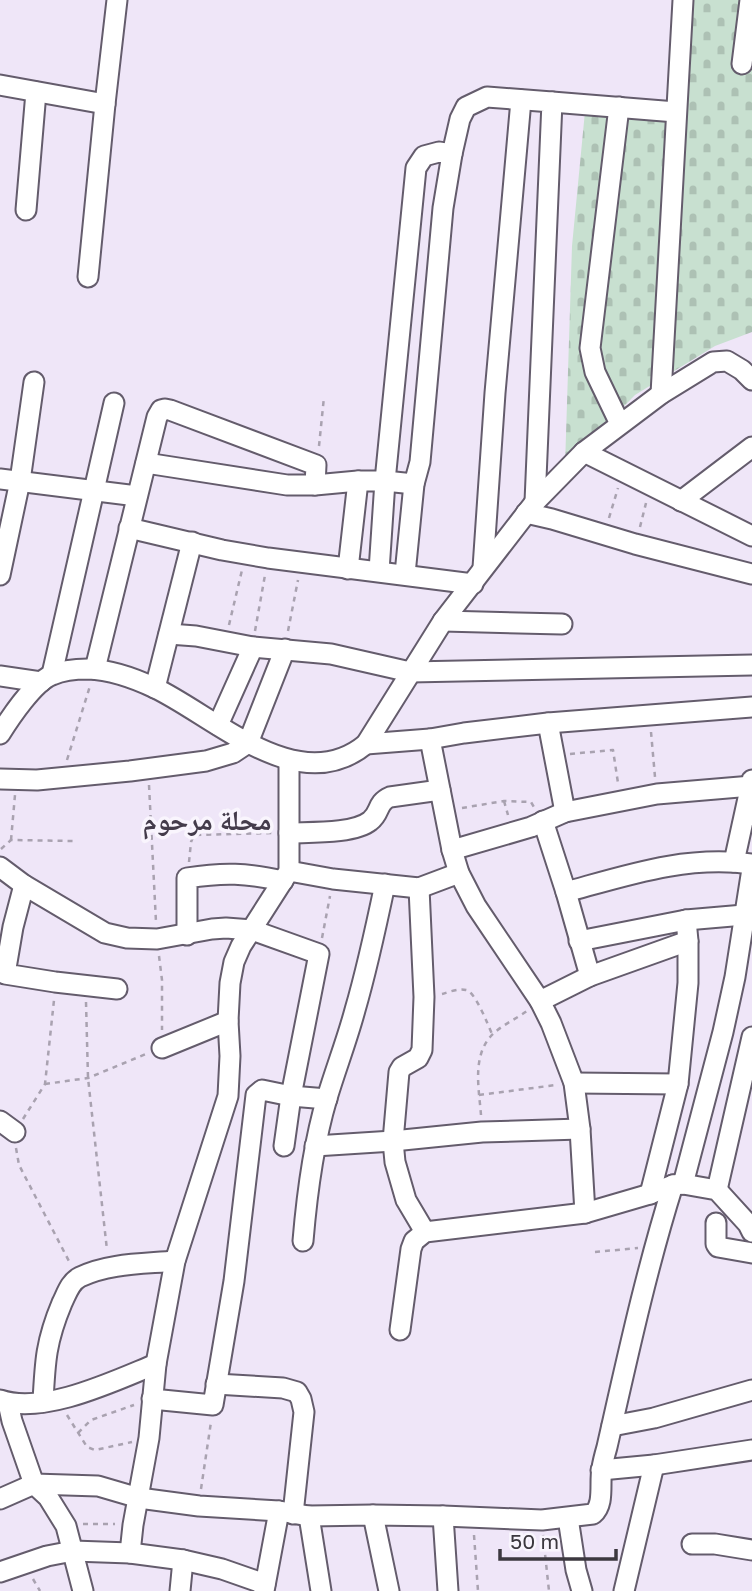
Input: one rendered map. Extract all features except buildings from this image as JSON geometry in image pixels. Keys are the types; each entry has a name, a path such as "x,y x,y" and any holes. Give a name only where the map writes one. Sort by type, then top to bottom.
{"street":[{"path":"88,277 117,0"},
{"path":"661,394 683,0"},
{"path":"742,64 750,0"},
{"path":"0,85 105,104"},
{"path":"26,210 36,92"},
{"path":"405,574 414,484 420,462 443,208 452,153 460,119 466,107 487,97 676,112"},
{"path":"478,576 522,100"},
{"path":"530,508 552,102"},
{"path":"619,107 590,348 595,372 620,424"},
{"path":"379,571 385,481 416,168 424,156 439,152 452,153"},
{"path":"0,676 46,678 73,669 110,671 155,688 268,753 289,760 313,762 333,761 349,756 366,744 443,621 530,508 584,452 661,394 713,362 727,361 749,370"},
{"path":"0,575 10,480 34,382"},
{"path":"0,734 46,678 114,403"},
{"path":"95,669 158,413 165,409 316,465 315,485"},
{"path":"681,501 752,447"},
{"path":"584,452 752,536"},
{"path":"145,463 275,484 385,481 414,484"},
{"path":"10,480 137,496"},
{"path":"348,569 358,481"},
{"path":"530,508 635,544 752,574"},
{"path":"129,528 268,558 405,574 478,576"},
{"path":"155,688 192,542"},
{"path":"443,621 562,624"},
{"path":"169,634 196,636 253,647 331,654 410,672 752,665"},
{"path":"218,725 253,647"},
{"path":"8,780 62,778 185,764 225,757 240,750 248,743 285,649"},
{"path":"366,744 430,739 548,723 752,707"},
{"path":"548,723 565,812"},
{"path":"430,739 458,873 476,906 540,1001 574,1083 580,1129 585,1213"},
{"path":"130,1553 149,1438 156,1364 175,1261 229,1096 228,1021 234,962 241,946 286,876 289,760"},
{"path":"0,1499 34,1484 98,1486 139,1499 294,1514 542,1520 593,1514 597,1510 600,1503 601,1470 655,1247 678,1185 723,1032 735,976 744,915 751,784 657,794 565,812 531,827 452,850"},
{"path":"289,833 356,827 370,822 385,799 440,790"},
{"path":"543,821 590,976"},
{"path":"566,892 663,866 701,862 746,865"},
{"path":"0,867 24,886 105,933 127,938 157,939 212,929 252,930 319,954 284,1146"},
{"path":"187,935 187,878 231,873 333,879 419,888 458,873"},
{"path":"303,1241 315,1146 355,1012 385,884"},
{"path":"24,886 7,926 5,974 117,989"},
{"path":"419,888 424,997 422,1050 418,1058 402,1067 399,1072 393,1141 406,1200 425,1232"},
{"path":"579,941 686,920 744,915"},
{"path":"650,1194 678,1084 688,983 686,920"},
{"path":"540,1001 590,976 688,941"},
{"path":"162,1048 228,1021"},
{"path":"717,1191 752,1037"},
{"path":"574,1083 678,1084"},
{"path":"152,1399 213,1405 234,1281 256,1095 262,1090 327,1099"},
{"path":"315,1146 482,1132 580,1129"},
{"path":"400,1330 411,1249 414,1241 425,1232 585,1213 678,1185 717,1191 751,1226"},
{"path":"716,1223 718,1247 752,1253"},
{"path":"52,1401 45,1358 53,1324 72,1283 78,1278 109,1267 175,1261"},
{"path":"83,1591 66,1526 48,1497 34,1484 4,1401 29,1404 52,1401 156,1364"},
{"path":"0,1572 47,1556 73,1551 130,1553 183,1560 222,1569 264,1588 294,1514 304,1412 301,1399 297,1392 283,1388 216,1384"},
{"path":"612,1426 653,1418 752,1390"},
{"path":"601,1470 752,1450"},
{"path":"624,1591 654,1465"},
{"path":"294,1514 321,1591"},
{"path":"373,1515 389,1591"},
{"path":"443,1516 448,1591"},
{"path":"568,1518 582,1591"},
{"path":"692,1544 715,1544 752,1550"},
{"path":"180,1591 183,1560"}],"path":[{"path":"316,465 324,397"},
{"path":"604,534 622,471"},
{"path":"635,544 650,485"},
{"path":"225,642 246,554"},
{"path":"253,647 268,558"},
{"path":"285,649 302,562"},
{"path":"62,778 95,669"},
{"path":"649,716 657,794"},
{"path":"554,755 613,750 621,800"},
{"path":"45,1084 88,1078 162,1048 162,980 157,939 148,768"},
{"path":"8,780 10,840"},
{"path":"444,811 504,801 531,802 543,821"},
{"path":"187,878 194,835 289,833"},
{"path":"0,849 10,840 75,841"},
{"path":"319,954 333,879"},
{"path":"55,982 45,1084 8,1126 19,1165 78,1278"},
{"path":"86,985 88,1078 109,1267"},
{"path":"424,997 469,990 492,1034"},
{"path":"540,1001 492,1034 478,1060 479,1095 574,1083"},
{"path":"595,1252 655,1247"},
{"path":"78,1433 91,1420 152,1399"},
{"path":"52,1401 64,1409 87,1447 95,1450 149,1438"},
{"path":"199,1506 213,1405"},
{"path":"472,1518 478,1591"},
{"path":"542,1520 549,1591"},
{"path":"66,1526 134,1525"}],"green space":[{"path":"686,0 752,0 752,332 715,346 635,395 565,466 572,246 586,101 676,109"}],"district":[{"name":"محلة مرحوم","path":"207,820"}]}
